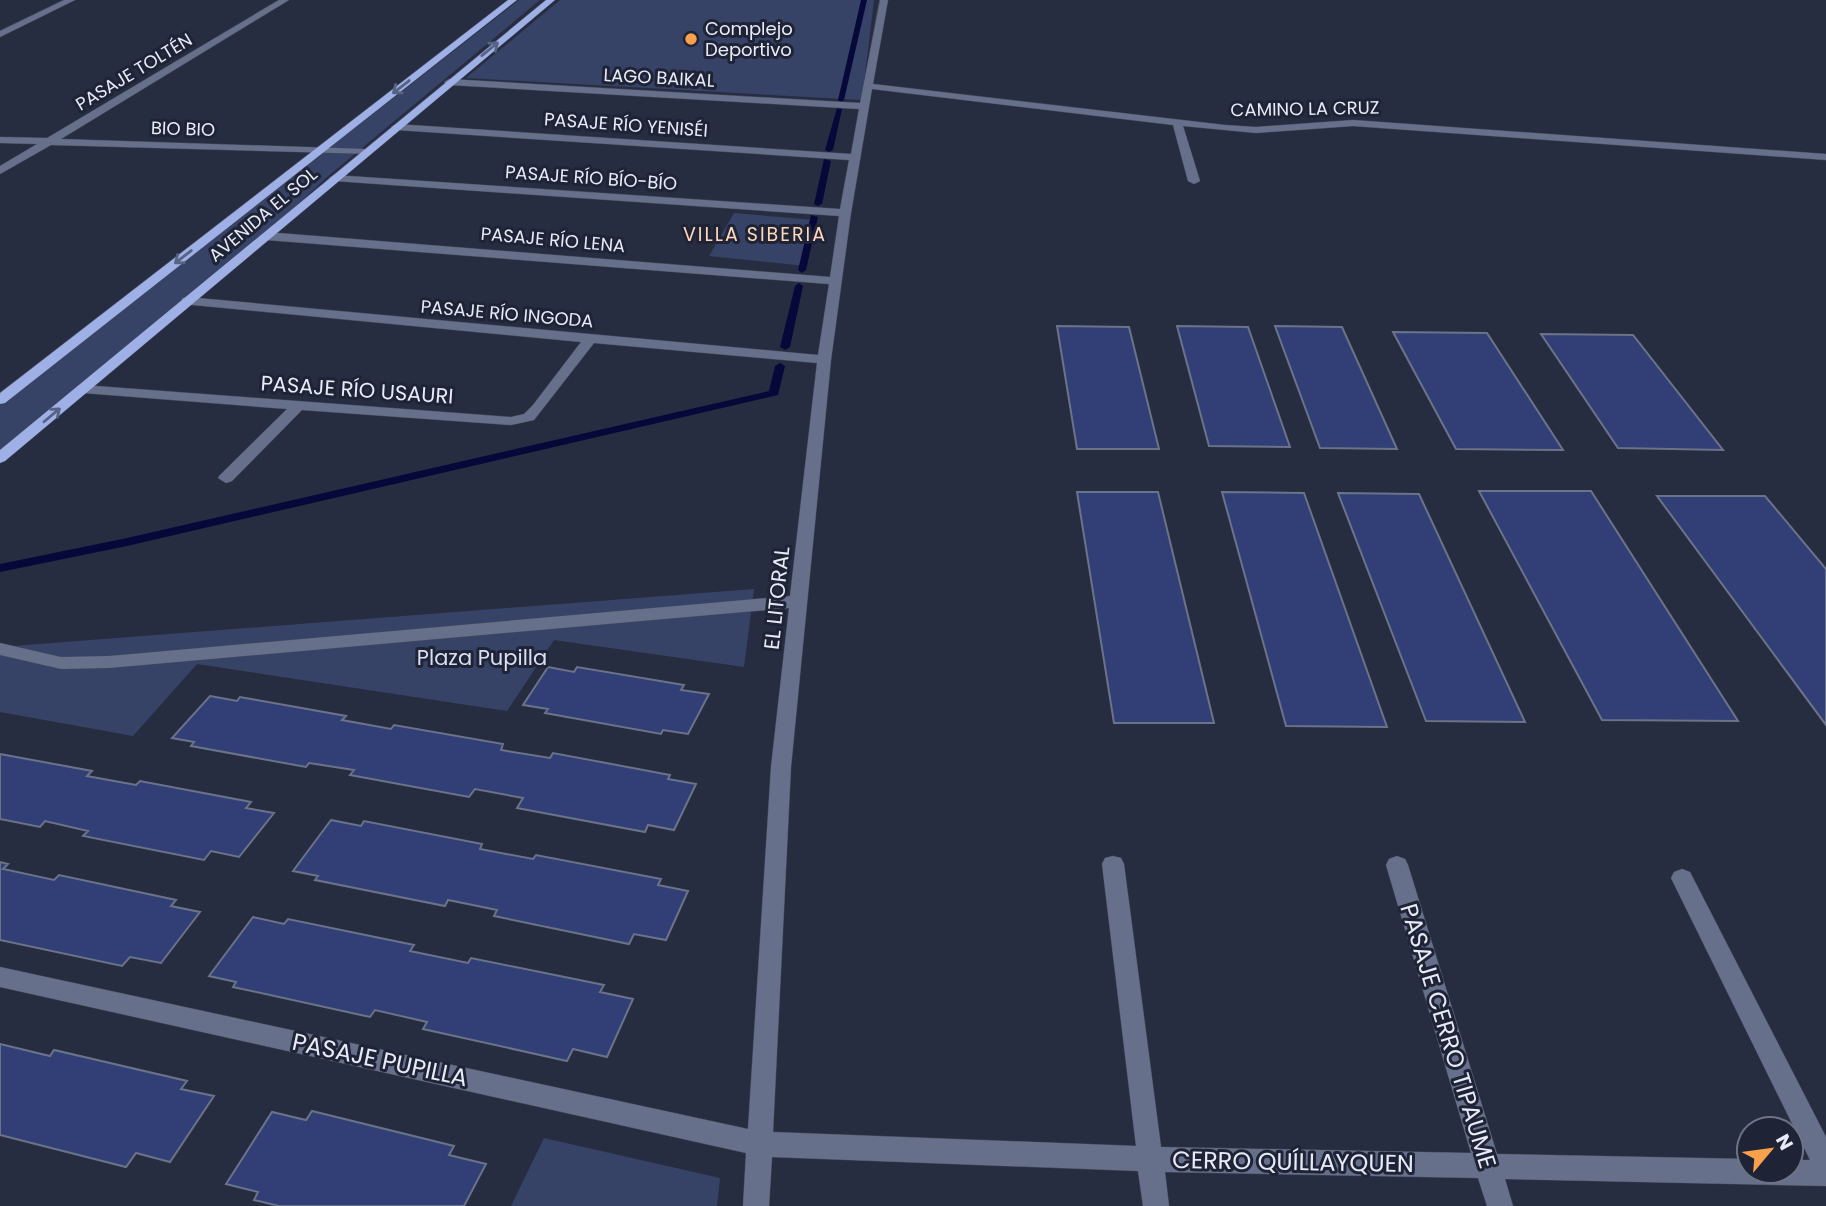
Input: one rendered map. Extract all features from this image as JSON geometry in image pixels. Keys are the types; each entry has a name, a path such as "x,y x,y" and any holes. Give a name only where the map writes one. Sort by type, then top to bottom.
{"main road":[{"name":"AVENIDA EL SOL","path":"0,400 513,0"},
{"name":"AVENIDA EL SOL","path":"0,458 449,82 551,0"}],"street":[{"path":"0,34 71,0"},
{"name":"PASAJE TOLTÉN","path":"0,171 285,0"},
{"name":"EL LITORAL","path":"756,1206 781,767 824,360 854,157 866,106 884,0"},
{"name":"LAGO BAIKAL","path":"449,82 866,106"},
{"name":"CAMINO LA CRUZ","path":"869,86 1256,130 1353,123 1826,157"},
{"path":"1177,122 1194,181"},
{"name":"PASAJE RÍO YENISÉI","path":"396,127 854,157"},
{"name":"BIO BIO","path":"0,140 366,152"},
{"name":"PASAJE RÍO BÍO-BÍO","path":"334,178 845,212"},
{"name":"PASAJE RÍO LENA","path":"266,236 836,281"},
{"name":"PASAJE RÍO INGODA","path":"187,301 824,360"},
{"name":"PASAJE RÍO USAURI","path":"83,389 511,421 529,417 538,408 590,339"},
{"path":"226,478 297,407"},
{"path":"0,649 61,663 109,662 800,601"},
{"path":"1113,864 1156,1206"},
{"name":"PASAJE CERRO TIPAUME","path":"1396,865 1500,1206"},
{"path":"1682,878 1826,1164"},
{"name":"PASAJE PUPILLA","path":"0,977 760,1144"},
{"name":"CERRO QUÍLLAYQUEN","path":"760,1144 1150,1159 1826,1172"}],"green space":[{"path":"519,0 540,0 327,177 265,235 0,455 0,405"},
{"name":"Complejo Deportivo","path":"560,0 874,0 862,100 466,78"},
{"path":"734,213 816,220 805,266 709,256"},
{"name":"Plaza Pupilla","path":"754,589 744,667 554,640 507,711 197,664 133,736 0,712 0,647"},
{"path":"544,1138 720,1178 717,1206 511,1206"}],"building":[{"path":"1057,326 1129,327 1159,449 1077,449"},
{"path":"1177,326 1248,327 1290,447 1209,446"},
{"path":"1275,326 1342,327 1397,449 1320,448"},
{"path":"1393,332 1487,333 1563,450 1456,449"},
{"path":"1541,334 1633,335 1723,450 1618,448"},
{"path":"1479,491 1591,491 1738,721 1602,720"},
{"path":"1077,492 1158,492 1214,723 1114,723"},
{"path":"1222,492 1304,493 1387,727 1286,726"},
{"path":"1338,493 1419,494 1525,722 1426,721"},
{"path":"1657,496 1765,496 1826,569 1826,725"},
{"path":"548,667 574,672 577,667 684,685 681,690 709,694 688,734 663,730 661,734 545,713 548,709 523,705"},
{"path":"210,696 237,701 240,697 346,716 342,720 391,729 394,725 503,744 501,750 550,758 553,753 670,775 668,779 696,784 674,830 648,825 645,832 517,808 523,798 475,789 469,797 350,775 354,770 309,763 306,767 191,746 194,742 172,738"},
{"path":"0,754 92,771 87,776 136,785 140,781 251,802 246,808 274,813 239,857 211,851 204,860 83,836 88,831 45,821 40,827 0,819"},
{"path":"331,820 361,826 364,821 482,844 480,849 533,859 536,855 661,879 658,885 688,891 666,940 634,934 629,944 494,916 497,910 448,900 445,906 315,880 318,876 293,871"},
{"path":"0,862 8,864 3,869 54,880 59,875 176,900 171,906 200,912 161,963 130,957 122,966 0,940"},
{"path":"253,917 284,924 288,919 414,945 410,951 468,963 471,958 604,985 600,992 633,999 607,1057 573,1049 567,1061 423,1029 427,1022 375,1010 370,1017 233,987 236,982 209,976"},
{"path":"0,1044 50,1056 54,1050 187,1081 181,1089 214,1096 170,1162 136,1153 126,1167 0,1135"},
{"path":"312,1111 454,1146 449,1155 486,1164 464,1206 279,1206 254,1200 258,1192 226,1184 272,1112 306,1120"}],"waterway":[{"path":"841,100 864,0"},
{"path":"829,150 839,109"},
{"path":"818,204 827,161"},
{"path":"802,270 814,217"},
{"path":"785,347 799,286"},
{"path":"0,568 127,542 774,393 780,366"}],"place":[{"name":"Complejo Deportivo","path":"691,39"}],"district":[{"name":"VILLA SIBERIA","path":"755,234"}]}
